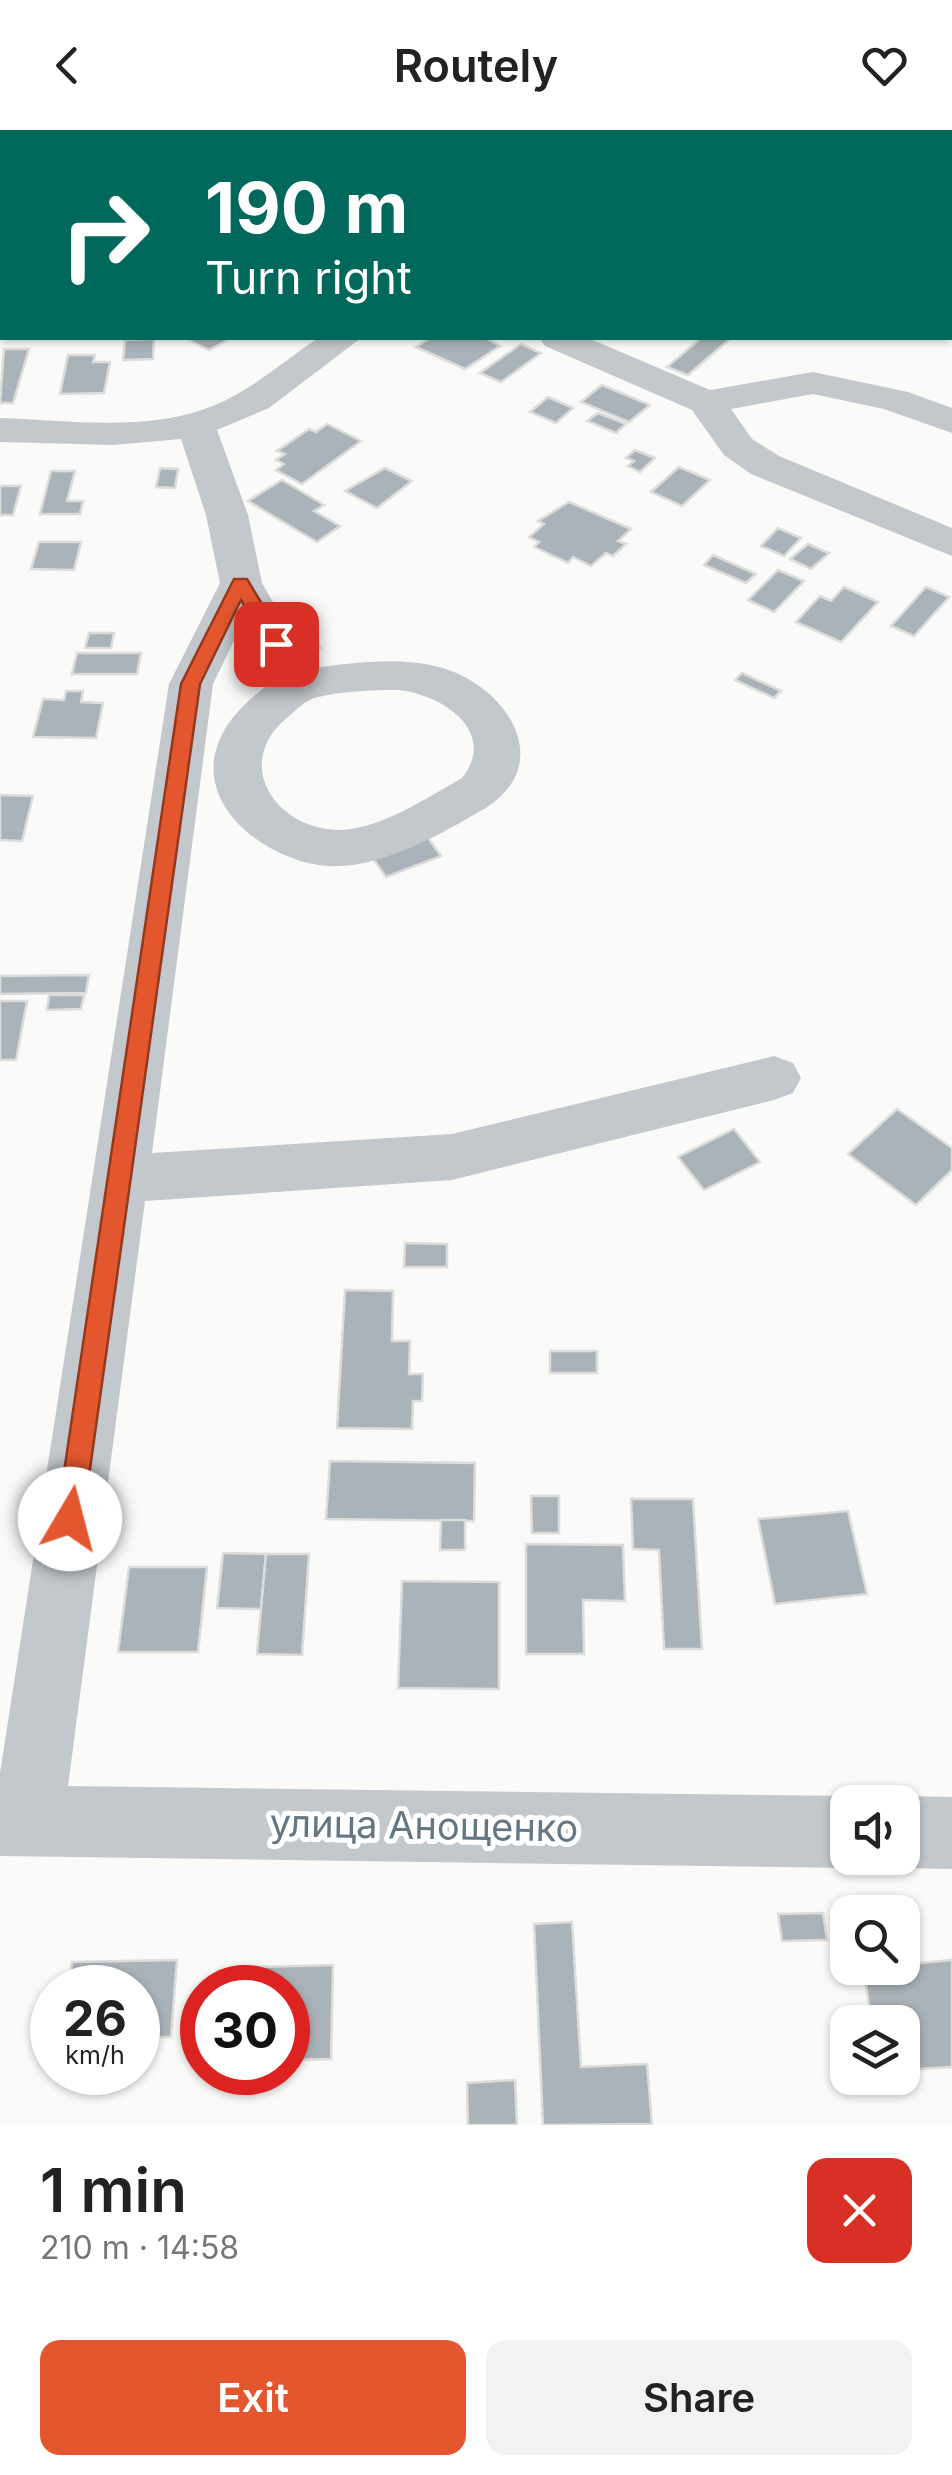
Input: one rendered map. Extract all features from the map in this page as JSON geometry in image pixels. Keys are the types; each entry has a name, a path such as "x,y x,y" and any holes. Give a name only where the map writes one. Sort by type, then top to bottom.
{"street":[{"path":"0,430 166,430 196,425 229,414 339,340"},
{"path":"563,340 706,402 738,448 765,465 952,543"},
{"path":"706,402 813,383 894,400 952,421"},
{"path":"196,425 227,515 240,583 298,685"},
{"path":"14,1820 118,1179 190,684 240,583"},
{"path":"412,676 451,689 494,726 502,753 496,775 465,800 352,848 302,848 268,828 239,787 240,756 252,725 298,685 412,676"},
{"path":"118,1179 452,1157 774,1078"},
{"name":"улица Анощенко","path":"14,1820 830,1832"},
{"path":"920,1832 952,1833"}],"building":[{"path":"125,340 154,340 153,359 123,360"},
{"path":"189,340 227,340 209,350"},
{"path":"427,340 489,340 500,346 465,369 416,347"},
{"path":"699,340 729,340 688,375 667,367"},
{"path":"521,344 541,353 501,382 480,373"},
{"path":"4,349 29,349 13,403 0,403"},
{"path":"68,355 95,355 93,362 110,362 104,393 60,394"},
{"path":"602,385 650,405 629,422 581,402"},
{"path":"548,397 573,408 556,423 530,412"},
{"path":"598,413 626,424 616,433 587,421"},
{"path":"327,424 361,441 302,484 276,470 284,464 276,460 285,454 277,451 309,429 316,432"},
{"path":"635,450 655,458 640,472 628,466 634,461 626,458"},
{"path":"679,467 710,480 682,506 651,492"},
{"path":"160,468 178,469 175,488 156,487"},
{"path":"385,468 412,481 377,508 345,491"},
{"path":"51,471 75,471 67,501 83,501 80,514 40,514"},
{"path":"282,480 324,505 314,511 340,526 317,542 248,501"},
{"path":"0,486 21,486 13,515 0,515"},
{"path":"569,502 631,529 618,541 626,544 613,556 606,553 591,566 573,557 568,563 534,547 539,542 529,537 544,524 538,521"},
{"path":"778,528 801,538 784,556 761,546"},
{"path":"39,542 81,542 74,570 31,569"},
{"path":"808,544 829,553 811,569 790,559"},
{"path":"713,555 756,574 746,583 704,565"},
{"path":"778,570 804,581 774,612 748,600"},
{"path":"844,587 878,602 841,642 796,622 820,596 831,601"},
{"path":"926,587 949,597 914,636 891,626"},
{"path":"89,633 114,633 111,648 85,648"},
{"path":"313,636 320,648 297,654 291,643"},
{"path":"77,653 141,653 137,674 72,674"},
{"path":"742,673 781,691 774,698 735,680"},
{"path":"66,691 83,691 81,702 103,703 96,738 33,737 43,699 64,700"},
{"path":"0,795 33,796 22,841 0,840"},
{"path":"421,828 441,856 386,877 367,850"},
{"path":"89,975 86,993 0,994 0,976"},
{"path":"49,995 84,995 81,1009 47,1010"},
{"path":"0,1001 27,1001 16,1060 0,1060"},
{"path":"897,1109 952,1148 952,1170 916,1205 848,1154"},
{"path":"734,1129 760,1162 704,1190 678,1157"},
{"path":"405,1243 447,1244 447,1267 404,1267"},
{"path":"345,1290 393,1291 392,1341 410,1341 409,1374 423,1374 422,1401 413,1401 412,1429 337,1428"},
{"path":"550,1351 597,1351 597,1373 550,1373"},
{"path":"330,1461 475,1463 474,1521 326,1519"},
{"path":"531,1496 559,1496 559,1533 532,1533"},
{"path":"631,1499 693,1499 702,1649 664,1649 659,1550 633,1549"},
{"path":"848,1511 867,1594 775,1604 758,1519"},
{"path":"441,1520 465,1520 465,1550 440,1550"},
{"path":"526,1544 623,1545 625,1601 583,1600 584,1654 526,1654"},
{"path":"223,1553 266,1554 261,1609 217,1608"},
{"path":"266,1554 309,1554 302,1655 257,1654"},
{"path":"129,1567 207,1567 198,1652 118,1652"},
{"path":"402,1581 499,1582 499,1689 398,1688"},
{"path":"823,1913 827,1940 782,1941 778,1914"},
{"path":"572,1922 581,2067 647,2064 652,2124 543,2125 534,1924"},
{"path":"177,1960 171,2037 160,2037 160,1965 72,1965"},
{"path":"952,1960 952,2067 920,2069 920,2005 869,2005 866,1985 920,1985 920,1963"},
{"path":"333,1965 331,2059 310,2059 310,1966"},
{"path":"515,2080 517,2125 468,2125 467,2083"}],"route":[{"path":"70,1519 190,684 240,583 276,644"}]}
